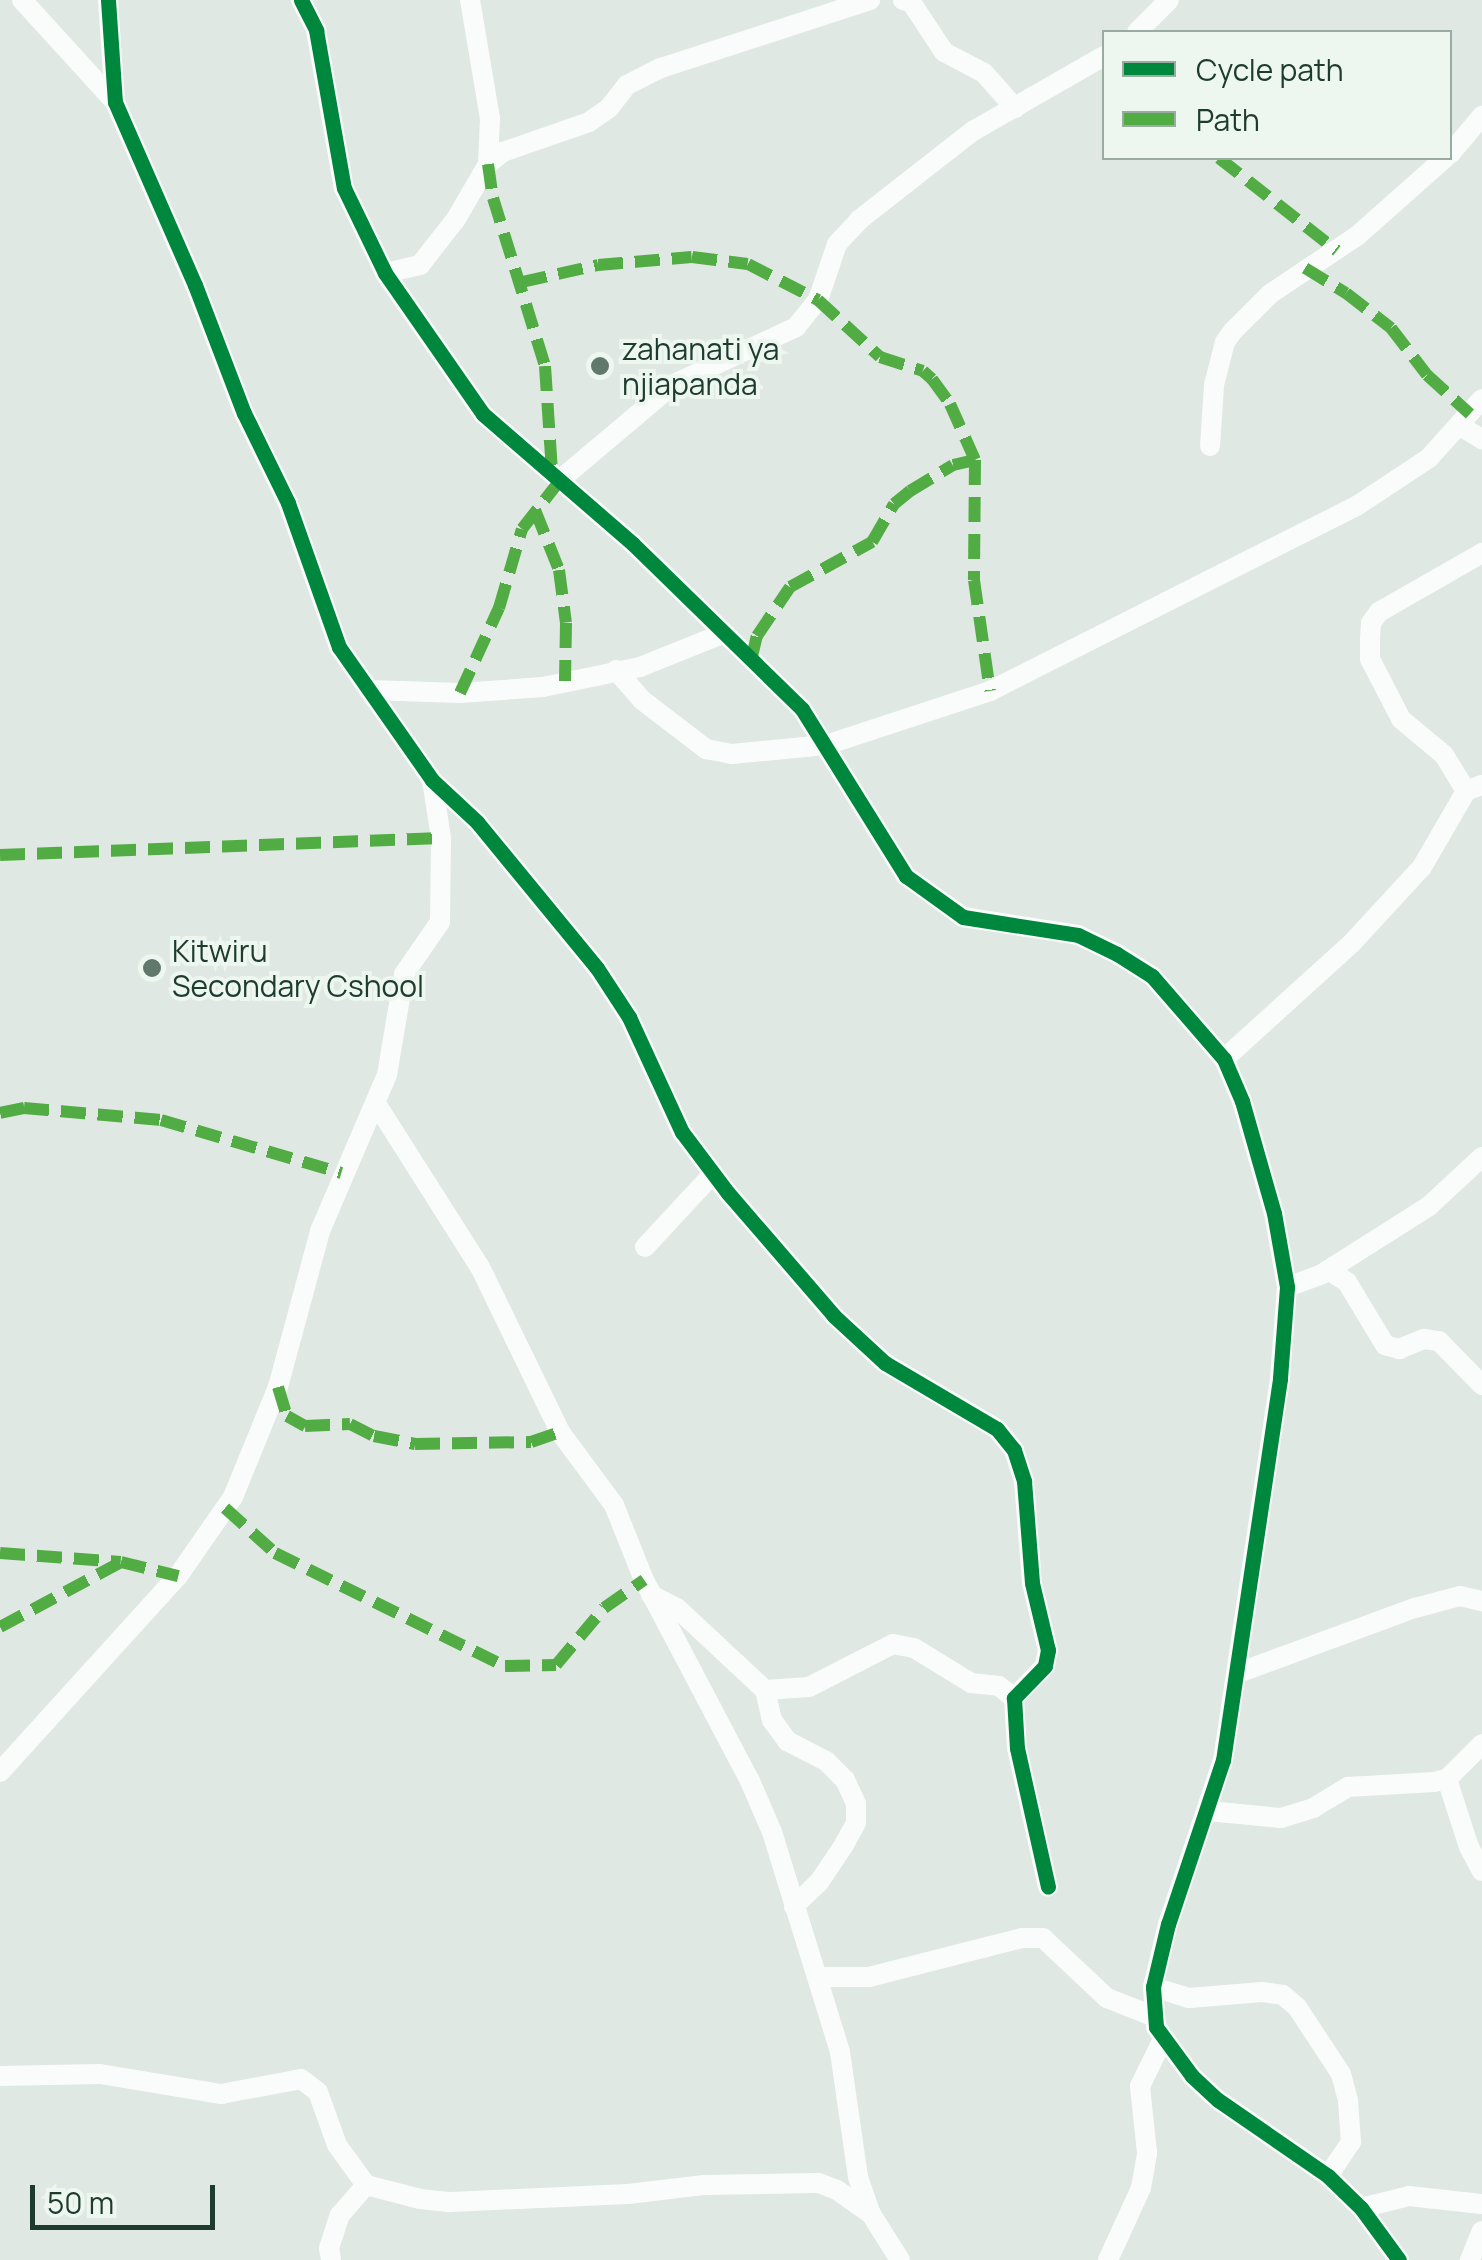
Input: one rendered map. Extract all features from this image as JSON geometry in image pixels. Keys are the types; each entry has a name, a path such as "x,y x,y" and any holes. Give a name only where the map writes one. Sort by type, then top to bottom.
{"street":[{"path":"22,0 114,102 194,285 244,413 288,503 339,647 432,780 477,822 597,968 630,1017 682,1132 801,1280 885,1364 998,1428 1014,1450 1024,1480 1032,1583 1048,1650 1045,1666 1014,1698"},
{"path":"108,0 114,102"},
{"path":"302,0 316,30 344,188 385,273 484,414 562,479 802,710 906,876 963,917 1078,935 1117,954 1152,976 1224,1059 1242,1101 1270,1196 1287,1287 1280,1379 1223,1760 1168,1924 1153,1987 1155,2016 1162,2041 1218,2100 1328,2176 1361,2208 1399,2260"},
{"path":"470,0 490,118 488,164"},
{"path":"385,273 420,265 456,219 488,164 503,152 600,116 627,84 661,68 870,0"},
{"path":"1139,30 1169,0"},
{"path":"908,1 944,52 984,73 1015,108"},
{"path":"562,479 674,384 796,328 818,300 837,244 859,220 973,131 1102,57"},
{"path":"1452,151 1482,116"},
{"path":"1210,446 1214,385 1225,342 1233,331 1270,294 1357,236 1443,160"},
{"path":"616,670 642,700 706,749 732,754 826,745 990,691 1358,505 1429,458 1482,399"},
{"path":"1460,426 1482,439"},
{"path":"1224,1059 1351,944 1422,867 1474,788 1401,719 1370,659 1370,638 1371,623 1379,612 1482,552"},
{"path":"369,690 460,693 542,687 653,663 722,634"},
{"path":"0,1772 178,1576 233,1496 278,1387 320,1231 341,1173 377,1105 387,1075 404,974 440,922 440,838 432,780"},
{"path":"377,1105 480,1267 560,1432 614,1505 651,1595 750,1780 772,1832 840,2052 858,2178 870,2214 900,2260"},
{"path":"1287,1287 1328,1270 1429,1206 1482,1156"},
{"path":"645,1246 712,1174"},
{"path":"1328,1270 1347,1282 1385,1345 1400,1349 1424,1340 1439,1341 1482,1386"},
{"path":"651,1595 677,1608 765,1690 772,1720 786,1741 826,1761 845,1780 856,1804 856,1824 819,1882 794,1906"},
{"path":"1238,1673 1415,1608 1460,1596 1482,1601"},
{"path":"765,1690 809,1687 892,1644 914,1648 971,1684 998,1686 1014,1698 1023,1791 1048,1887"},
{"path":"1208,1811 1281,1818 1313,1808 1348,1787 1447,1779 1482,1744"},
{"path":"1447,1779 1468,1847 1482,1871"},
{"path":"818,1977 869,1978 1022,1938 1043,1938 1107,1998 1155,2016"},
{"path":"1153,1987 1188,1998 1262,1992 1283,1996 1297,2007 1340,2074 1348,2101 1351,2142 1328,2176"},
{"path":"1108,2260 1140,2188 1147,2153 1140,2086 1162,2041"},
{"path":"0,2076 100,2074 145,2079 193,2093 221,2094 301,2079 318,2092 336,2145 366,2185 451,2202 628,2194 704,2185 818,2183 837,2190 870,2214"},
{"path":"331,2260 329,2248 340,2215 366,2185"},
{"path":"1361,2208 1409,2196 1482,2204"},
{"path":"1470,2260 1482,2231"}],"marked path":[{"path":"1222,160 1337,251"},
{"path":"488,164 493,198 545,366 552,471"},
{"path":"522,282 598,265 692,257 748,264 818,300 880,357 923,371 950,404 975,460 974,580 990,691"},
{"path":"1305,268 1391,328 1427,375 1470,414"},
{"path":"751,661 757,636 790,587 872,542 894,504 910,491 953,465 975,460"},
{"path":"460,693 499,608 522,529 561,479"},
{"path":"535,510 559,570 566,623 565,681"},
{"path":"0,855 441,838"},
{"path":"0,1113 24,1108 161,1120 341,1173"},
{"path":"278,1387 287,1416 305,1426 350,1424 374,1436 415,1444 531,1442 560,1432"},
{"path":"225,1508 275,1553 505,1666 556,1665 604,1608 644,1580"},
{"path":"0,1553 121,1562"},
{"path":"0,1627 121,1562 178,1576"}],"cycle path":[{"path":"108,0 115,102 195,285 244,413 288,503 339,647 432,780 477,822 597,968 629,1017 682,1132 728,1193 834,1316 885,1363 997,1429 1014,1450 1024,1481 1032,1583 1048,1650 1045,1666 1014,1698 1017,1748 1048,1887"},
{"path":"301,0 316,30 344,188 385,273 483,414 633,544 802,709 906,876 963,917 1078,935 1117,954 1152,976 1224,1059 1242,1101 1274,1213 1287,1287 1280,1379 1223,1760 1168,1924 1153,1987 1156,2027 1192,2076 1218,2100 1328,2176 1361,2208 1399,2260"}],"place":[{"name":"zahanati ya njiapanda","path":"600,366"},
{"name":"Kitwiru Secondary Cshool","path":"152,968"}]}
